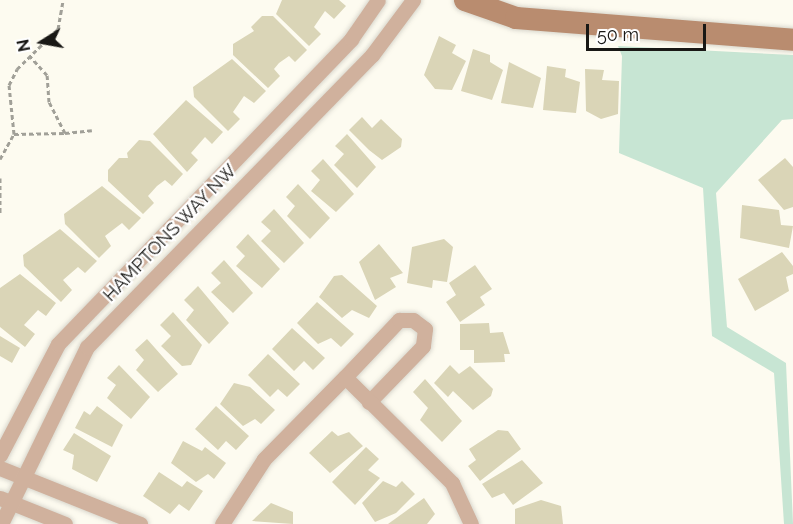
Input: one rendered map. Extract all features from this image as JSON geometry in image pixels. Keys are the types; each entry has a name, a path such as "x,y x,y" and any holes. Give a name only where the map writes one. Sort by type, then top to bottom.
{"street":[{"name":"HAMPTONS WAY NW","path":"0,454 58,344 351,39 378,0"},
{"name":"HAMPTONS WAY NW","path":"1,524 5,500 20,477 87,347 372,55 413,0"},
{"path":"465,0 537,20 793,40"},
{"path":"769,37 793,35"},
{"path":"181,217 197,233"},
{"path":"222,524 264,459 399,320 413,320 425,329 423,346 369,402"},
{"path":"345,377 452,483 471,524"},
{"path":"0,468 140,524"},
{"path":"5,500 65,524"}],"path":[{"path":"0,159 14,134 7,91 30,56 58,29 63,0"},
{"path":"30,56 47,75 49,102 65,133"},
{"path":"14,134 92,130"},
{"path":"0,178 0,214"}],"green space":[{"path":"618,46 793,55 793,119 782,120 716,193 727,327 786,363 793,524 784,524 774,373 712,336 703,188 619,153 622,56"}],"building":[{"path":"282,0 339,0 346,6 334,19 325,11 314,27 321,34 309,46 276,14"},
{"path":"262,16 273,16 307,50 295,62 289,56 279,63 274,69 280,76 268,88 233,55 233,44 254,31 251,27"},
{"path":"439,36 456,45 452,53 466,61 452,90 435,89 424,75"},
{"path":"473,49 490,55 490,62 503,70 492,100 461,91"},
{"path":"232,59 266,91 254,103 244,96 233,112 240,119 228,131 194,97 193,87"},
{"path":"509,62 541,78 533,108 501,103"},
{"path":"547,66 566,69 565,77 580,82 576,113 543,110"},
{"path":"585,69 604,70 602,80 619,81 618,114 601,119 586,111"},
{"path":"186,100 223,132 212,144 205,137 191,153 198,160 187,172 153,134"},
{"path":"362,117 372,128 381,119 402,139 401,147 382,160 369,150 349,130"},
{"path":"347,134 376,167 357,188 334,165 344,154 335,146"},
{"path":"139,140 150,141 183,174 172,186 165,180 157,186 148,196 154,203 143,214 108,181 108,170 119,158 128,158 127,153"},
{"path":"785,158 793,167 793,207 784,210 758,180"},
{"path":"323,159 354,194 336,212 311,191 320,180 311,171"},
{"path":"298,184 330,218 310,239 287,216 295,206 286,197"},
{"path":"102,186 141,218 129,230 122,223 105,236 111,246 99,258 65,224 64,214"},
{"path":"742,205 779,210 781,225 793,226 789,248 740,238"},
{"path":"274,209 304,243 284,263 261,241 271,231 261,222"},
{"path":"60,229 97,261 85,273 78,267 63,280 72,290 61,302 24,266 23,255"},
{"path":"248,234 280,269 262,288 236,266 245,256 236,247"},
{"path":"444,239 453,247 447,282 433,280 432,288 407,283 412,247"},
{"path":"379,244 403,273 390,278 396,287 375,300 359,262"},
{"path":"782,252 793,266 793,274 786,277 789,291 755,311 738,279"},
{"path":"224,260 253,293 233,313 211,292 221,283 211,273"},
{"path":"475,265 492,289 480,297 485,305 460,322 446,302 456,295 449,283"},
{"path":"20,274 56,303 46,316 38,310 24,325 35,334 25,347 0,327 0,288"},
{"path":"342,275 377,306 369,318 352,310 342,318 319,297 334,276"},
{"path":"198,286 229,323 209,344 186,320 194,310 184,300"},
{"path":"317,302 354,334 341,347 331,338 318,344 297,323"},
{"path":"173,312 202,345 191,365 182,366 161,346 171,336 160,325"},
{"path":"489,323 490,333 503,332 510,354 504,354 505,362 474,363 474,350 460,350 460,324"},
{"path":"292,328 325,358 313,370 304,361 294,371 272,349"},
{"path":"0,336 20,348 12,363 0,356"},
{"path":"147,339 178,374 158,392 136,370 144,360 135,350"},
{"path":"268,354 300,384 287,397 278,389 270,397 248,375"},
{"path":"119,365 150,397 131,419 107,398 116,385 107,378"},
{"path":"450,365 459,374 470,366 493,389 491,396 473,410 453,391 448,397 434,383"},
{"path":"425,379 462,421 442,442 420,420 428,408 413,392"},
{"path":"234,383 250,387 275,410 261,424 255,419 243,426 220,404"},
{"path":"97,406 123,425 112,447 75,428 84,411 90,415"},
{"path":"216,406 249,436 236,450 226,441 218,450 195,429"},
{"path":"498,430 508,431 521,449 480,481 468,466 476,460 469,449"},
{"path":"332,431 338,436 349,432 363,446 330,473 309,453"},
{"path":"74,433 111,456 97,482 72,469 74,455 63,450"},
{"path":"183,441 202,451 205,447 226,463 214,479 208,474 196,482 171,463"},
{"path":"366,447 379,459 368,470 380,478 355,505 332,482"},
{"path":"522,460 543,483 513,505 504,493 492,498 482,484"},
{"path":"159,472 182,487 187,481 203,491 189,511 179,504 170,514 143,496"},
{"path":"383,481 396,487 402,481 415,494 396,513 375,522 362,503"},
{"path":"424,498 435,514 427,524 388,524"},
{"path":"541,500 561,506 563,524 515,524 515,509"},
{"path":"271,503 293,512 293,524 252,521"}]}
